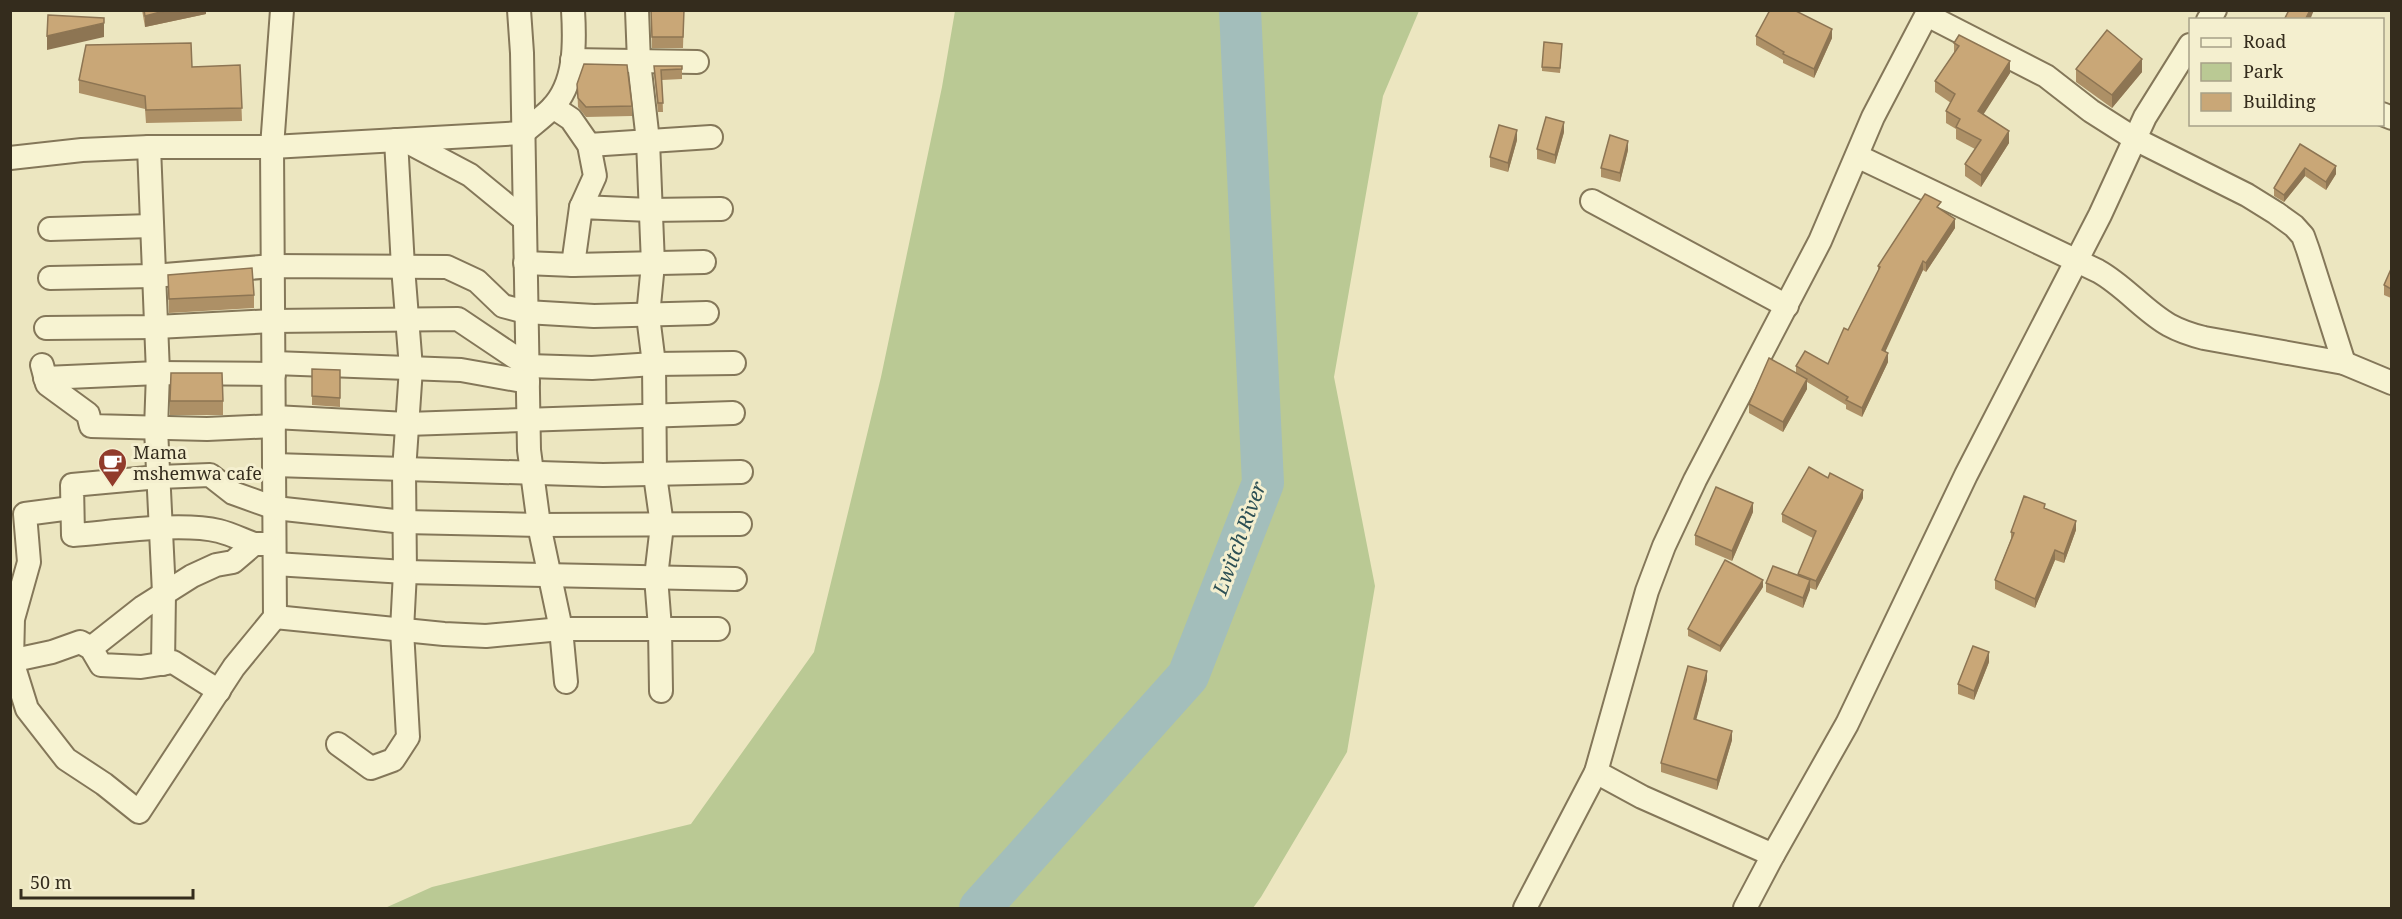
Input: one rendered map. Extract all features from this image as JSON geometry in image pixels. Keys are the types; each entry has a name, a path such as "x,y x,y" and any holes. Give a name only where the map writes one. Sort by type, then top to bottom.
{"street":[{"path":"71,508 25,514 29,562 13,619 11,661 27,709 66,759 104,784 139,812 234,667 275,617 268,551 275,508 272,147 282,10"},
{"path":"519,10 522,53 528,421 531,473 539,525 561,629 566,682"},
{"path":"10,158 82,150 149,147 272,147 523,133 553,107 568,82 575,37 573,10"},
{"path":"637,10 639,62 648,141 652,264 648,316 654,364 655,474 662,525 656,577 660,628 660,691"},
{"path":"1525,909 1596,772 1647,591 1664,546 1695,480 1820,241 1873,117 1928,13 2046,76 2091,111 2135,139 2247,195 2294,226 2303,236 2344,363"},
{"path":"1745,909 1847,724 1966,475 2100,215 2145,117 2189,47"},
{"path":"572,60 697,62"},
{"path":"553,107 571,119 589,145 595,176 581,207 573,265"},
{"path":"589,145 711,138"},
{"path":"400,139 470,176 525,220"},
{"path":"338,744 371,768 393,760 408,736 402,630 405,572 404,471 411,368 403,267 400,139"},
{"path":"149,147 158,373 156,429 164,593 163,664"},
{"path":"1857,156 2077,260 2113,280 2168,324 2186,333 2344,363 2391,383"},
{"path":"1592,201 1787,306"},
{"path":"581,207 650,210 721,209"},
{"path":"50,229 152,226"},
{"path":"525,263 573,265 704,262"},
{"path":"50,278 153,276 273,266 447,267 477,281 503,306 526,312 648,316 707,313"},
{"path":"46,328 156,327 273,321 458,319 528,374"},
{"path":"733,414 407,424 274,422 156,429 91,426 88,414 47,384 44,372 158,373 411,368 528,374 654,364 734,363"},
{"path":"274,465 404,471 531,473 741,472"},
{"path":"735,579 405,572 268,551 219,531 161,528 73,535 72,485 210,475 233,493 275,508 404,522 539,525 740,524"},
{"path":"91,648 143,607 192,576 216,565 268,551"},
{"path":"275,617 486,636 561,629 718,629"},
{"path":"11,661 52,652 80,642 91,648 100,664 141,667 173,662 219,691"},
{"path":"1596,772 1642,797 1773,855"}],"green space":[{"path":"955,11 1419,11 1383,96 1334,377 1375,586 1347,752 1261,897 1253,908 385,908 432,887 691,824 814,652 881,377 942,87"}],"building":[{"path":"144,10 168,10 145,16"},
{"path":"651,10 684,10 683,37 652,37"},
{"path":"1770,10 1794,10 1832,29 1814,69 1783,54 1784,52 1756,36"},
{"path":"2289,10 2310,10 2306,18 2285,18"},
{"path":"48,15 104,18 104,23 47,36"},
{"path":"2107,30 2142,59 2112,95 2076,69"},
{"path":"1959,35 2010,61 1978,111 2009,131 1981,175 1965,164 1981,140 1956,127 1960,119 1946,111 1955,94 1935,81 1959,46 1954,43"},
{"path":"1544,42 1562,44 1560,68 1542,67"},
{"path":"191,43 192,67 240,65 242,108 146,110 145,96 79,80 86,45"},
{"path":"584,64 627,65 632,106 586,107 578,98 577,84"},
{"path":"654,66 682,66 682,69 661,70 663,103 658,103"},
{"path":"1546,117 1564,122 1555,155 1537,149"},
{"path":"1499,125 1517,130 1508,163 1490,157"},
{"path":"1610,135 1628,141 1620,173 1601,168"},
{"path":"2300,144 2336,166 2326,182 2305,168 2284,195 2274,188"},
{"path":"1925,194 1941,202 1937,207 1955,219 1926,263 1923,261 1882,350 1888,353 1862,408 1846,400 1848,397 1796,366 1805,351 1828,364 1844,328 1848,330 1880,267 1878,266"},
{"path":"252,268 254,295 169,299 168,275"},
{"path":"2391,269 2391,289 2384,285"},
{"path":"1769,358 1807,379 1783,422 1749,404"},
{"path":"312,369 340,370 340,398 312,396"},
{"path":"171,373 222,373 223,401 170,401"},
{"path":"1809,467 1828,478 1830,473 1863,490 1816,581 1798,574 1816,531 1782,514"},
{"path":"1716,487 1753,503 1732,551 1695,535"},
{"path":"2024,496 2045,504 2044,508 2076,521 2064,554 2055,550 2035,599 1995,580 2014,533 2011,532"},
{"path":"1725,560 1763,580 1720,646 1688,629"},
{"path":"1773,566 1810,580 1803,598 1766,583"},
{"path":"1973,646 1989,652 1974,691 1958,684"},
{"path":"1688,666 1707,671 1694,719 1732,731 1717,780 1661,763"}],"waterway":[{"name":"Lwitch River","path":"980,908 1188,676 1263,483 1240,10"}],"place":[{"name":"Mama mshemwa cafe","path":"112,488"}]}
